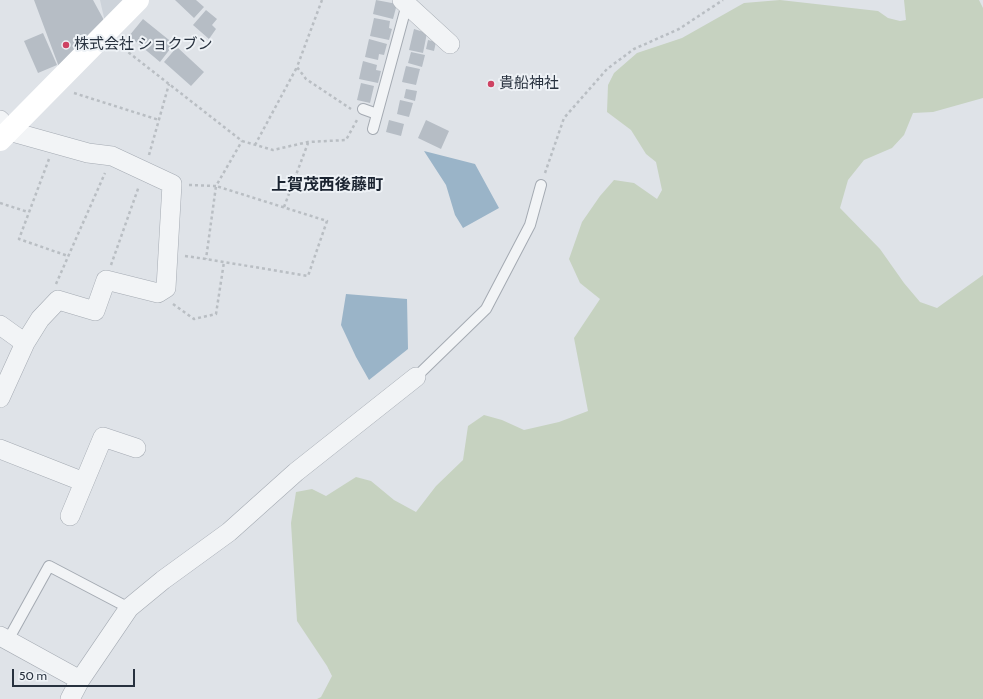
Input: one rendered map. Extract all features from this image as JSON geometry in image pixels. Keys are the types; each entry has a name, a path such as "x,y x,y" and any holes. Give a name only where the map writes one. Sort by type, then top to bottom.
{"street":[{"path":"3,130 53,86 138,0"},
{"path":"405,2 450,44"},
{"path":"0,398 25,343 40,319 58,300 95,311 106,280 158,293 166,288 172,184 112,156 88,153 3,130"},
{"path":"0,325 25,343"},
{"path":"70,699 80,680 129,608 163,580 229,532 296,472 416,377"},
{"path":"70,516 103,437 136,448"},
{"path":"0,449 84,482"},
{"path":"4,638 80,680"}],"lane":[{"path":"373,129 405,2"},
{"path":"360,112 377,114"},
{"path":"416,377 486,309 530,225 541,184"},
{"path":"4,638 48,566 129,608"}],"path":[{"path":"256,145 297,67 322,0"},
{"path":"541,184 564,118 608,68 634,49 678,28 723,0"},
{"path":"104,34 242,141 273,150 308,142 346,140 354,127 360,112"},
{"path":"297,67 306,78 352,110"},
{"path":"106,280 144,171 169,84"},
{"path":"53,86 159,120"},
{"path":"206,259 216,186 242,141"},
{"path":"284,208 308,142"},
{"path":"54,144 19,239 68,256"},
{"path":"52,291 112,156"},
{"path":"168,253 308,276 327,221 216,186 172,184"},
{"path":"0,203 28,212"},
{"path":"158,293 194,319 216,314 224,262"}],"shaded area":[{"path":"100,0 128,0 105,22"}],"green space":[{"path":"780,0 878,11 888,18 900,21 906,20 904,0 979,0 983,8 983,98 933,112 913,113 904,135 892,148 864,160 848,180 840,208 880,249 904,283 920,302 937,308 983,275 983,699 317,699 321,697 332,676 297,621 291,523 296,492 312,489 326,496 356,477 371,481 394,500 416,512 436,486 463,460 468,426 484,415 502,420 524,430 559,422 588,411 574,338 600,299 580,283 569,259 582,222 600,196 614,180 634,183 657,199 662,190 656,162 646,154 631,130 607,112 608,85 614,73 637,53 682,38 744,3"}],"water":[{"path":"424,151 475,164 499,208 463,228 455,215 446,185"},
{"path":"346,294 407,299 408,349 369,380 341,325"}],"building":[{"name":"株式会社 ショクブン","path":"34,0 93,0 105,22 59,67"},
{"path":"175,0 196,0 204,7 194,18"},
{"path":"376,0 397,4 393,19 373,14"},
{"path":"206,10 217,19 212,25 216,29 209,39 193,25"},
{"path":"374,18 390,21 389,28 392,29 389,40 370,36"},
{"path":"143,19 174,44 160,62 129,36"},
{"path":"414,29 427,33 423,53 409,50"},
{"path":"43,33 57,65 38,73 24,41"},
{"path":"369,39 387,44 384,55 379,54 378,60 365,57"},
{"path":"428,40 436,42 434,51 426,49"},
{"path":"177,47 204,72 191,86 164,62"},
{"path":"411,52 425,55 422,67 408,63"},
{"path":"363,61 377,65 376,70 381,71 378,83 359,79"},
{"path":"406,66 420,69 416,85 402,82"},
{"path":"361,83 374,86 370,103 357,100"},
{"path":"406,89 417,91 415,101 404,98"},
{"path":"400,100 413,103 409,117 397,114"},
{"path":"389,120 404,124 401,136 386,132"},
{"path":"426,120 449,131 441,149 418,138"}],"place":[{"name":"株式会社 ショクブン","path":"66,45"},
{"name":"貴船神社","path":"491,84"}],"district":[{"name":"上賀茂西後藤町","path":"327,185"}]}
